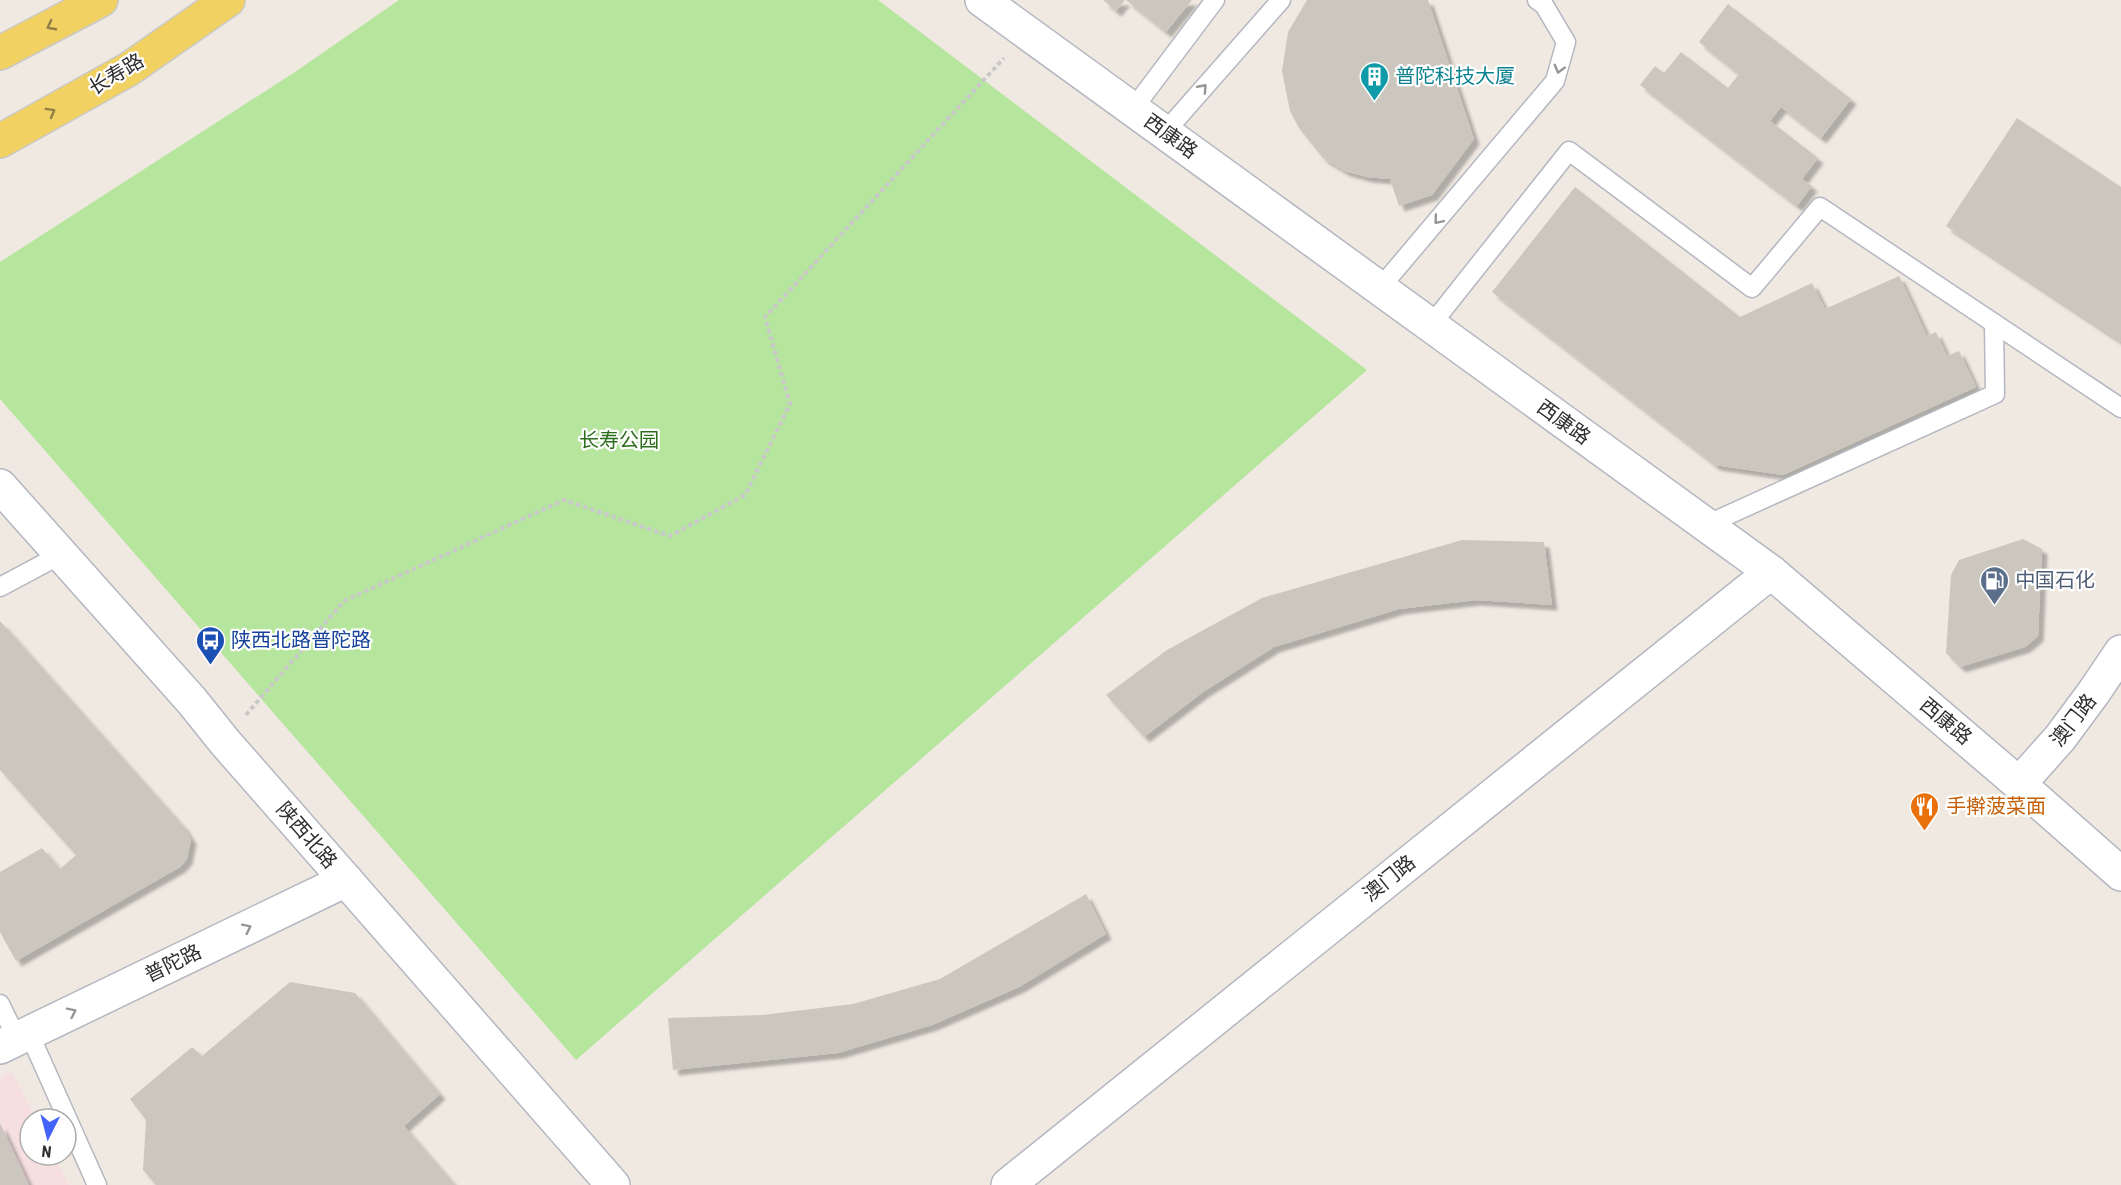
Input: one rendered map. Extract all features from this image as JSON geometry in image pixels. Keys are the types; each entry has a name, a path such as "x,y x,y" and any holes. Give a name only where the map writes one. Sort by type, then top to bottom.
{"main road":[{"path":"0,53 101,0"},
{"name":"长寿路","path":"0,141 129,69 228,0"}],"street":[{"name":"西康路","path":"982,0 1771,572 2121,874"},
{"name":"陕西北路","path":"0,486 192,700 224,741 613,1185"},
{"name":"澳门路","path":"1008,1185 1771,572"},
{"name":"澳门路","path":"2019,784 2060,738 2121,652"},
{"name":"普陀路","path":"15,1039 346,880"}],"lane":[{"path":"1133,109 1215,0"},
{"path":"1165,132 1281,0"},
{"path":"1380,288 1556,81 1566,42 1544,5 1537,0"},
{"path":"1431,325 1569,151 1752,288 1820,207 2121,408"},
{"path":"1706,525 1995,394 1994,323"},
{"path":"0,587 60,555"},
{"path":"0,1004 15,1039 97,1185"}],"path":[{"path":"224,741 344,601 564,500 670,536 745,495 790,404 765,317 1027,33"}],"shaded area":[{"path":"12,1071 30,1107 18,1107 18,1167 60,1167 69,1185 0,1185 0,1077"}],"green space":[{"name":"长寿公园","path":"399,0 878,0 1367,370 576,1060 0,399 0,262 295,72"}],"building":[{"path":"1103,0 1125,0 1116,11"},
{"path":"1126,0 1192,0 1166,32"},
{"name":"普陀科技大厦","path":"1307,0 1428,0 1474,139 1432,195 1399,206 1390,179 1367,177 1345,171 1323,158 1299,128 1290,111 1282,71 1288,32"},
{"path":"1728,4 1851,99 1821,138 1781,107 1770,121 1818,158 1802,179 1812,186 1797,206 1640,85 1655,66 1664,73 1681,52 1728,88 1739,74 1699,42"},
{"path":"2017,118 2121,187 2121,342 1946,226"},
{"path":"1575,187 1740,317 1812,283 1825,309 1899,276 1927,336 1936,332 1947,356 1959,351 1976,387 1783,475 1715,465 1492,292"},
{"name":"中国石化","path":"2023,539 2042,549 2038,636 2025,647 1960,667 1946,653 1951,575 1959,560"},
{"path":"1462,540 1544,542 1552,605 1476,600 1399,609 1274,647 1203,692 1144,737 1106,695 1167,650 1262,598"},
{"path":"0,621 184,827 191,839 187,859 180,867 16,961 0,932 0,872 42,848 60,869 76,855 0,770"},
{"path":"1086,894 1106,934 1019,987 932,1025 838,1053 673,1070 668,1018 762,1015 853,1004 940,979"},
{"path":"290,982 355,993 440,1094 404,1126 455,1185 156,1185 143,1170 146,1120 130,1099 192,1047 202,1056"},
{"path":"0,1123 18,1161 18,1167 21,1167 29,1185 0,1185"}],"place":[{"name":"普陀科技大厦","path":"1374,102"},
{"name":"中国石化","path":"1994,606"},
{"name":"陕西北路普陀路","path":"210,666"},
{"name":"手擀菠菜面","path":"1925,832"}]}
